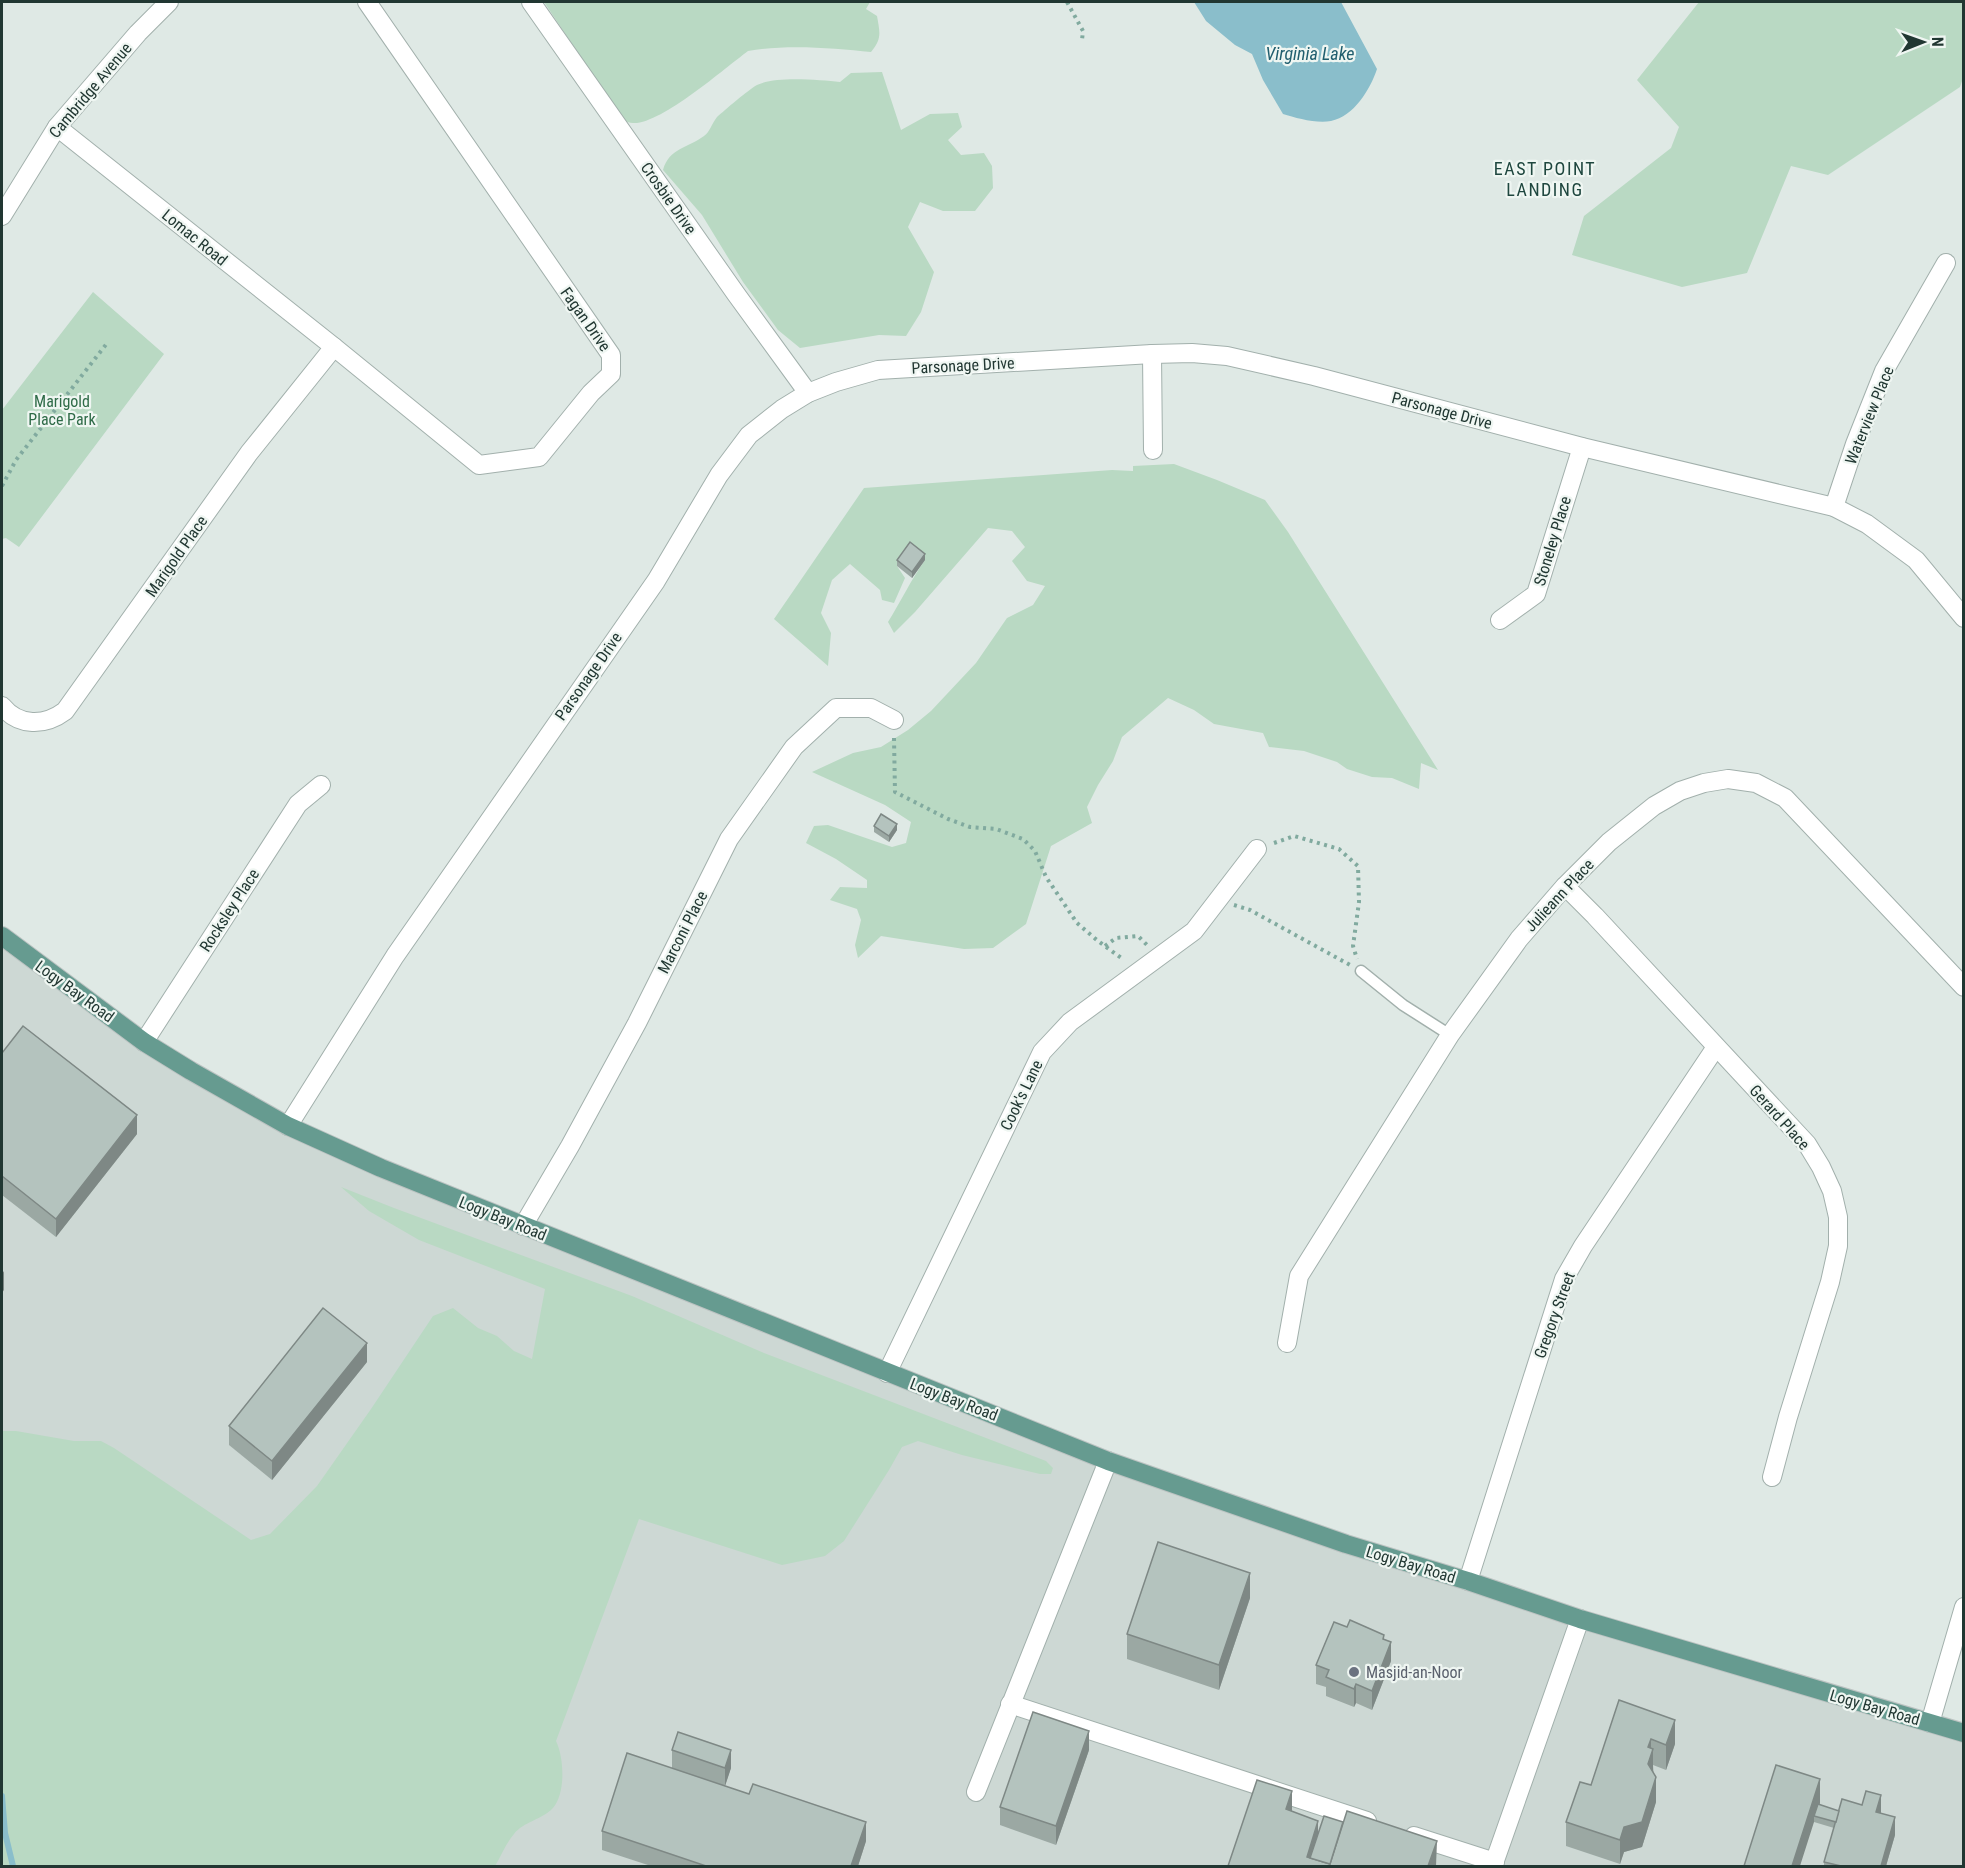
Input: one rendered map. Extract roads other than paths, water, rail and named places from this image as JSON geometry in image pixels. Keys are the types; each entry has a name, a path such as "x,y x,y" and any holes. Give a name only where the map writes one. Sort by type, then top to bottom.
{"main road":[{"name":"Logy Bay Road","path":"2,936 144,1042 288,1126 381,1168 523,1226 1108,1461 1335,1540 1580,1618 1964,1733"}],"street":[{"name":"Cambridge Avenue","path":"2,216 57,127 138,33 170,2"},
{"name":"Fagan Drive","path":"334,347 479,465 539,457 591,393 611,374 611,355 367,2"},
{"name":"Crosbie Drive","path":"531,2 808,393"},
{"name":"Lomac Road","path":"57,127 334,347"},
{"name":"Waterview Place","path":"1834,507 1855,444 1884,371 1946,263"},
{"name":"Marigold Place","path":"2,706 13,716 34,723 45,722 65,711 249,453 334,347"},
{"name":"Parsonage Drive","path":"288,1126 395,956 656,581 725,467 749,435 782,409 808,393 836,382 878,370 1152,354 1191,353 1227,357 1325,379 1582,447 1834,507 1867,524 1916,560 1964,618"},
{"path":"1152,354 1154,450"},
{"name":"Stoneley Place","path":"1500,620 1536,594 1582,447"},
{"name":"Marconi Place","path":"523,1226 570,1146 637,1023 729,839 794,747 836,708 871,708 894,720"},
{"name":"Julieann Place","path":"1287,1343 1299,1276 1449,1035 1519,939 1565,886 1609,842 1654,806 1680,791 1704,783 1728,779 1756,783 1785,798 1964,987"},
{"name":"Rocksley Place","path":"144,1042 298,804 321,785"},
{"name":"Cook's Lane","path":"887,1373 1042,1052 1070,1022 1194,931 1257,849"},
{"name":"Gerard Place","path":"1565,886 1807,1144 1832,1191 1838,1217 1838,1246 1830,1282 1772,1477"},
{"name":"Gregory Street","path":"1468,1581 1564,1279 1583,1246 1716,1047"},
{"path":"976,1792 1108,1461"},
{"path":"1930,1723 1964,1607"},
{"path":"1010,1704 1494,1864 1580,1618"}],"lane":[{"path":"1361,971 1403,1005 1449,1035"}],"water":[{"name":"Virginia Lake","path":"1194,2 1341,2 1377,69 1374,77 1360,101 1347,114 1339,118 1319,122 1283,114 1263,80 1252,54 1235,45 1206,21"}],"waterway":[{"path":"2,1796 5,1833 13,1866"}],"place":[{"name":"Masjid-an-Noor","path":"1354,1672"}],"district":[{"name":"EAST POINT LANDING","path":"1545,180"}],"park label":[{"name":"Marigold Place Park","path":"62,410"}]}
